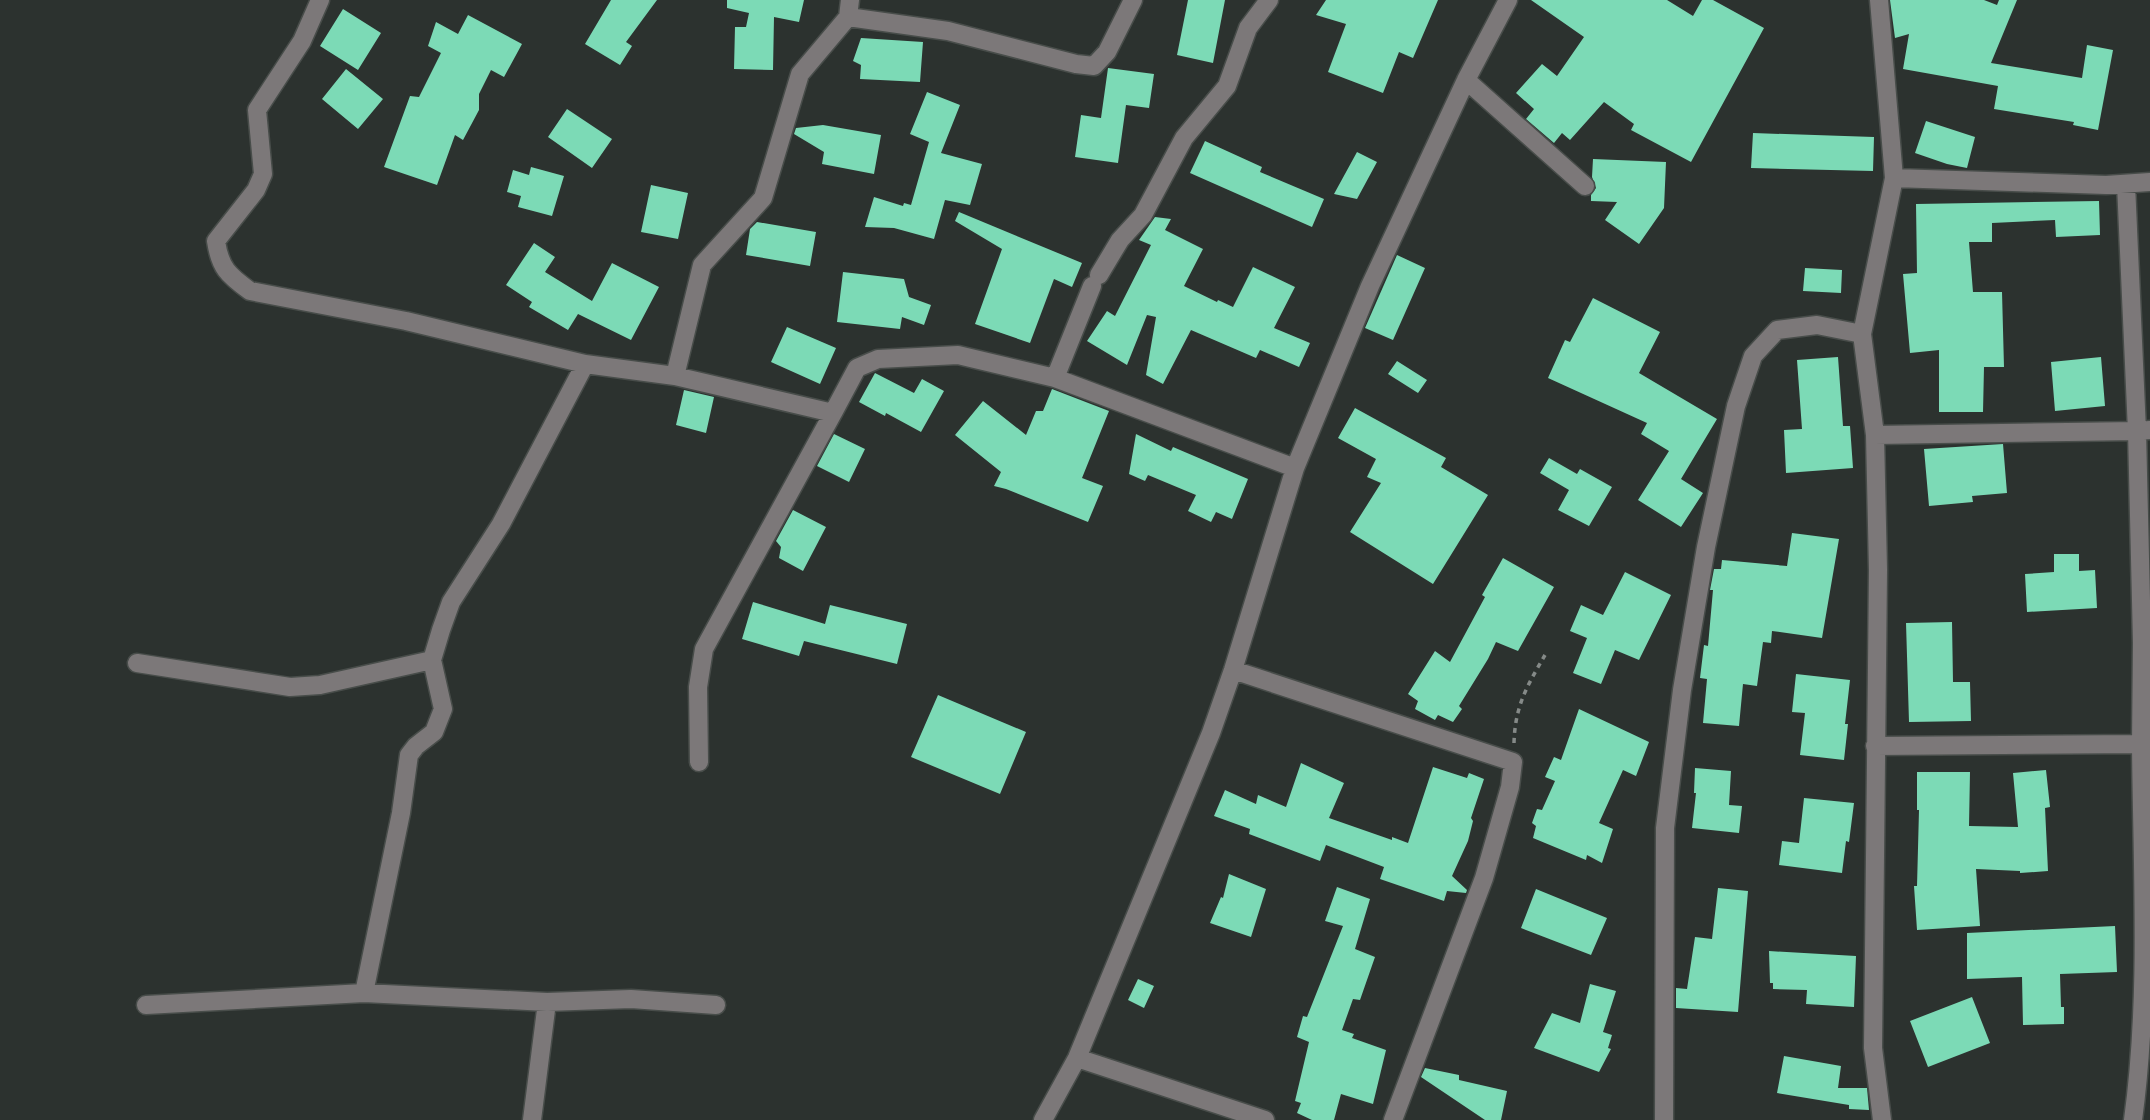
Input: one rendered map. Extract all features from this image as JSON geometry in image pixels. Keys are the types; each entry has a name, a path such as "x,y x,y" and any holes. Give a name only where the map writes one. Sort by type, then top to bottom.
{"street":[{"path":"320,0 302,41 257,110 263,174 256,190 216,241 219,260 233,278 250,290 406,321 585,364 676,376 833,413"},
{"path":"676,376 702,265 763,198 800,74 849,8 1094,66 1107,52 1133,0"},
{"path":"1055,378 1095,280 1120,240 1143,215 1184,138 1227,86 1248,28 1269,0"},
{"path":"1043,1120 1077,1058 1211,733 1295,467 1370,286 1466,80 1508,0"},
{"path":"1879,0 1894,178 1862,334 1875,435 1878,570 1874,1048 1882,1120"},
{"path":"1466,80 1585,186"},
{"path":"1894,178 2106,186 2150,182"},
{"path":"2126,184 2143,431 2142,643 2146,744 2143,983 2139,1074 2133,1120"},
{"path":"1664,1120 1665,828 1684,677 1706,547 1736,406 1753,356 1777,330 1817,325 1862,334"},
{"path":"699,762 698,687 704,649 857,368 867,362 878,359 958,355 1055,378 1295,467"},
{"path":"364,993 401,813 409,755 434,732 443,709 432,660 452,602 501,524 585,364"},
{"path":"1875,435 2143,431"},
{"path":"137,663 290,687 320,685 432,660"},
{"path":"1233,670 1513,762 1510,787 1484,878 1393,1120"},
{"path":"1875,746 2146,744"},
{"path":"146,1005 364,993 547,1002 631,999 716,1005"},
{"path":"532,1120 547,1002"},
{"path":"1077,1058 1265,1120"}],"path":[{"path":"1513,762 1515,728 1522,696 1545,655"}],"building":[{"path":"611,0 657,0 626,42 632,46 620,65 585,44"},
{"path":"727,0 804,0 799,22 774,17 773,70 734,69 735,27 746,27 749,13 727,8"},
{"path":"1188,0 1225,0 1213,63 1177,55"},
{"path":"1326,0 1438,0 1413,58 1399,52 1383,93 1328,72 1346,24 1316,15"},
{"path":"1531,0 1667,0 1693,16 1702,0 1713,0 1764,28 1691,162 1631,130 1634,124 1604,102 1570,140 1562,133 1554,143 1526,119 1534,109 1516,93 1542,64 1557,76 1584,37"},
{"path":"1890,0 1984,0 1997,5 1999,0 2017,0 1991,63 2082,78 2087,45 2113,50 2098,130 2073,125 2074,122 1994,109 1998,86 1903,69 1909,34 1895,38"},
{"path":"343,9 381,33 358,70 320,46"},
{"path":"468,15 522,44 504,77 491,70 479,94 479,110 463,140 455,135 437,185 384,167 410,96 419,97 441,53 428,46 436,22 458,34"},
{"path":"861,38 923,42 920,82 860,79 861,65 853,61"},
{"path":"1108,68 1154,74 1149,108 1126,105 1118,163 1075,157 1081,115 1101,118"},
{"path":"346,69 383,99 358,129 322,99"},
{"path":"927,92 960,105 941,153 982,164 970,205 945,200 934,239 894,228 865,227 874,197 903,206 904,203 911,205 929,142 910,134"},
{"path":"567,109 612,139 592,168 548,137"},
{"path":"1926,121 1975,137 1967,168 1915,153"},
{"path":"823,125 881,135 874,174 822,164 824,152 794,134 796,128"},
{"path":"1753,133 1874,137 1873,171 1751,168"},
{"path":"1205,141 1262,167 1260,172 1324,199 1312,227 1190,173"},
{"path":"1357,152 1377,162 1357,199 1334,194"},
{"path":"1593,159 1666,162 1664,208 1639,244 1605,220 1617,202 1591,201 1591,195 1596,188 1592,177"},
{"path":"531,167 564,176 552,216 518,207 521,196 507,192 513,170 529,175"},
{"path":"651,185 688,193 678,239 641,232"},
{"path":"2099,201 2100,235 2056,237 2055,220 1992,223 1992,242 1969,242 1973,292 2002,292 2004,367 1984,367 1983,412 1939,412 1939,350 1910,353 1903,274 1917,273 1916,204"},
{"path":"959,212 1082,263 1072,287 1054,279 1030,343 975,324 1002,249 955,221"},
{"path":"1155,217 1171,219 1165,230 1203,249 1184,286 1233,307 1253,267 1295,287 1274,328 1310,343 1299,367 1260,350 1256,358 1191,330 1163,384 1146,375 1156,317 1147,315 1127,365 1087,341 1107,311 1115,316 1151,245 1139,240"},
{"path":"757,222 816,232 810,266 746,255 750,229"},
{"path":"534,243 555,257 545,272 592,301 612,263 659,287 631,340 578,314 568,330 529,307 532,302 506,285"},
{"path":"1397,255 1425,268 1393,340 1365,328"},
{"path":"1805,268 1842,270 1841,293 1803,291"},
{"path":"843,272 904,279 909,297 931,305 924,325 902,317 900,329 837,322"},
{"path":"1593,298 1660,332 1639,373 1717,419 1681,479 1703,493 1681,527 1638,500 1669,451 1641,434 1647,423 1548,378 1565,340 1570,342"},
{"path":"787,327 836,348 820,384 771,362"},
{"path":"1838,357 1843,426 1850,426 1853,468 1786,473 1784,430 1802,429 1797,360"},
{"path":"2101,357 2105,406 2055,411 2051,362"},
{"path":"1397,361 1427,380 1418,393 1388,374"},
{"path":"875,373 914,393 922,379 944,391 921,432 859,402"},
{"path":"1052,389 1109,411 1082,478 1103,486 1088,522 994,486 1001,472 955,435 983,401 1026,435 1036,411 1043,411"},
{"path":"684,390 714,397 706,433 676,425"},
{"path":"1355,408 1446,458 1441,467 1488,495 1433,584 1350,532 1381,483 1367,477 1376,459 1338,438"},
{"path":"834,434 865,449 849,482 817,466"},
{"path":"1136,434 1171,451 1173,447 1248,479 1232,519 1216,512 1211,522 1188,511 1196,495 1148,475 1145,481 1129,474"},
{"path":"2003,444 2007,493 1972,496 1973,502 1929,506 1924,449"},
{"path":"1549,458 1577,474 1580,469 1612,487 1589,526 1558,510 1569,490 1540,473"},
{"path":"793,510 826,527 803,571 779,558 781,547 776,541"},
{"path":"1792,533 1839,539 1822,638 1772,631 1771,643 1763,642 1757,686 1743,684 1739,726 1703,723 1707,679 1700,678 1704,645 1708,646 1713,590 1710,590 1714,569 1721,569 1722,560 1787,566"},
{"path":"2054,554 2079,554 2079,571 2095,570 2097,608 2027,612 2025,574 2054,572"},
{"path":"1503,558 1554,587 1518,651 1496,642 1459,706 1462,709 1453,722 1438,715 1435,720 1415,709 1418,701 1408,694 1435,651 1450,662"},
{"path":"1625,572 1671,595 1639,660 1615,650 1601,684 1573,673 1587,638 1570,631 1581,605 1603,615"},
{"path":"753,602 825,624 830,605 907,624 897,664 804,641 799,656 742,639"},
{"path":"1952,622 1953,682 1970,682 1971,721 1909,722 1906,623"},
{"path":"1796,674 1850,680 1844,760 1800,755 1805,713 1792,712"},
{"path":"938,695 1026,732 1000,794 911,757"},
{"path":"1579,709 1649,742 1636,776 1623,770 1599,823 1613,829 1602,863 1587,855 1586,860 1533,838 1536,826 1532,823 1537,809 1542,810 1555,781 1545,777 1554,757 1561,760"},
{"path":"1301,763 1344,783 1329,818 1408,843 1433,767 1467,778 1469,773 1484,779 1471,818 1473,821 1468,841 1452,876 1467,890 1466,893 1447,891 1444,901 1380,879 1384,867 1326,845 1320,861 1249,834 1250,829 1214,816 1225,790 1256,804 1258,795 1286,807"},
{"path":"1695,768 1731,771 1729,805 1742,806 1739,833 1692,828 1696,793"},
{"path":"2046,770 2050,807 2045,808 2048,871 2020,873 1976,869 1980,926 1917,930 1914,886 1917,886 1919,810 1917,772 1970,772 1969,826 2018,827 2013,773"},
{"path":"1804,798 1854,803 1842,873 1779,865 1782,841 1799,843"},
{"path":"1229,874 1266,889 1251,937 1210,923 1221,897 1223,898"},
{"path":"1337,887 1370,899 1355,949 1375,957 1360,1000 1353,999 1342,1030 1354,1034 1352,1038 1386,1050 1373,1104 1341,1094 1334,1120 1312,1120 1297,1113 1301,1103 1295,1101 1309,1042 1297,1037 1303,1016 1307,1017 1343,926 1325,921"},
{"path":"1718,888 1748,891 1738,1012 1676,1008 1676,988 1687,989 1695,937 1712,939"},
{"path":"1536,889 1607,918 1591,955 1521,928"},
{"path":"2115,926 2117,972 2060,974 2064,1024 2023,1025 2022,977 1967,979 1967,933"},
{"path":"1769,951 1856,956 1854,1007 1806,1004 1807,990 1773,989 1773,983 1770,983"},
{"path":"1138,979 1154,986 1144,1008 1128,1000"},
{"path":"1590,984 1616,991 1603,1032 1612,1035 1608,1048 1611,1049 1599,1072 1534,1048 1552,1013 1580,1023"},
{"path":"1972,997 1990,1043 1928,1067 1910,1021"},
{"path":"1784,1056 1841,1066 1838,1088 1867,1088 1869,1110 1849,1109 1849,1105 1777,1093"},
{"path":"1425,1068 1459,1075 1459,1080 1507,1091 1501,1120 1485,1120 1421,1077"}]}
